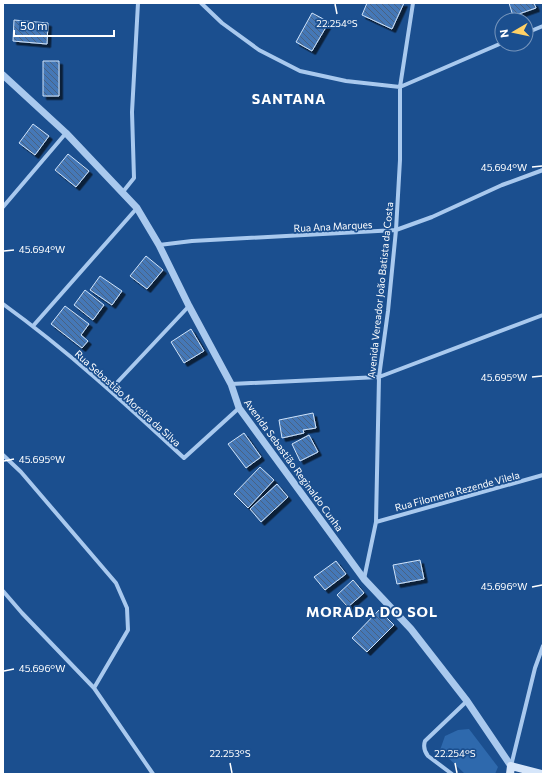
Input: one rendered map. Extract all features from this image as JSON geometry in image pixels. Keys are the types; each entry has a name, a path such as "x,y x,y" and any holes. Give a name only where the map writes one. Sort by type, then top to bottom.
{"main road":[{"path":"511,770 542,774"}],"street":[{"path":"122,193 134,178 132,112 138,3"},
{"path":"201,3 222,23 259,50 300,71 346,81 400,87 494,46"},
{"name":"Avenida Vereador João Batista da Costa","path":"364,579 376,522 379,377 388,311 396,230 400,160 400,87 413,3"},
{"name":"Avenida Sebastião Reginaldo Cunha","path":"3,75 66,133 138,208 160,245 189,306 231,384 239,408 364,579 410,629 467,700 511,770"},
{"path":"3,208 66,133"},
{"name":"Rua Ana Marques","path":"160,245 192,241 396,230 432,217 502,185 543,170"},
{"path":"33,326 138,208"},
{"name":"Rua Sebastião Moreira da Silva","path":"3,304 33,326 110,390 184,458 239,408"},
{"path":"110,390 189,306"},
{"path":"231,384 379,377 543,315"},
{"path":"3,455 22,472 116,583 123,595 127,608 128,630 94,688"},
{"name":"Rua Filomena Rezende Vilela","path":"376,522 543,475"},
{"path":"3,591 94,688 153,774"},
{"path":"511,770 535,668 543,646"},
{"path":"452,774 428,756 425,752 424,744 425,741 467,700"}],"shaded area":[{"path":"469,729 498,767 495,774 465,774 440,750 445,736 458,730"}],"building":[{"path":"367,3 404,3 392,29 362,15"},
{"path":"509,3 534,3 536,8 524,12 512,12"},
{"path":"312,13 329,22 312,51 296,42"},
{"path":"14,20 48,23 47,44 13,41"},
{"path":"43,61 59,61 59,96 43,96"},
{"path":"33,124 49,136 35,155 19,143"},
{"path":"68,154 89,171 76,187 55,170"},
{"path":"146,256 163,270 147,289 130,276"},
{"path":"100,276 122,291 112,305 90,290"},
{"path":"85,290 104,305 93,320 74,305"},
{"path":"65,306 89,324 81,335 88,341 82,348 51,324"},
{"path":"191,329 204,351 184,363 171,342"},
{"path":"313,413 316,428 303,430 304,433 282,438 279,420"},
{"path":"244,433 261,457 246,468 228,444"},
{"path":"309,435 318,452 300,461 292,444"},
{"path":"260,467 274,480 248,508 234,494"},
{"path":"277,484 288,497 261,522 250,509"},
{"path":"420,560 424,579 397,584 393,565"},
{"path":"336,561 346,574 325,590 314,577"},
{"path":"353,580 364,593 348,607 337,595"},
{"path":"379,610 394,625 367,652 352,638"}],"district":[{"name":"SANTANA","path":"289,99"},
{"name":"MORADA DO SOL","path":"372,612"}]}
